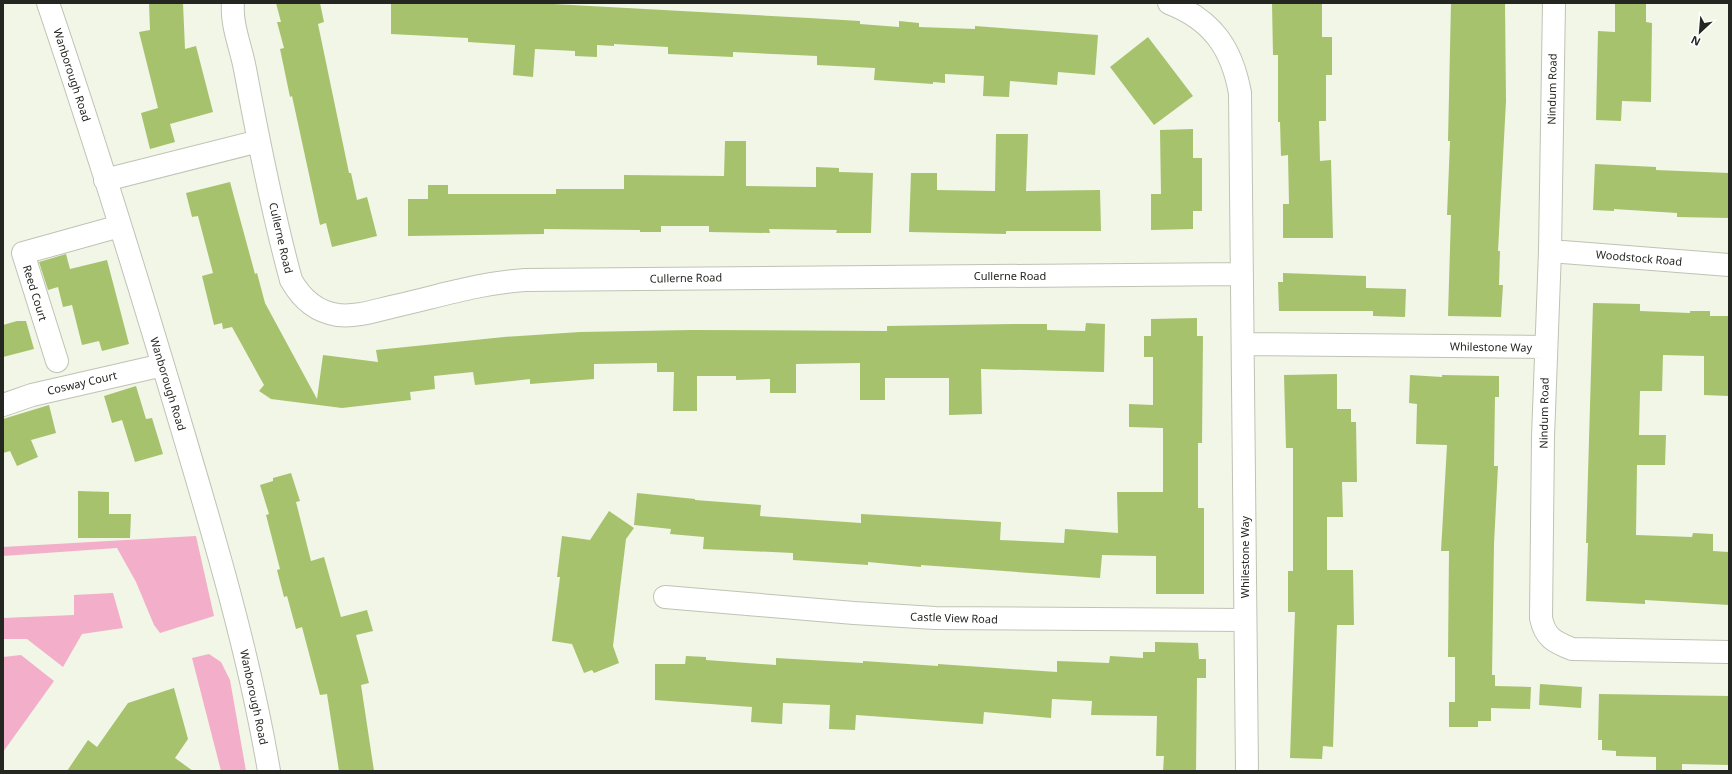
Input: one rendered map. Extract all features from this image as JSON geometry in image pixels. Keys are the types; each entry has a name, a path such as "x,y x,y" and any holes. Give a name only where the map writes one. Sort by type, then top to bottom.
{"street":[{"name":"Wanborough Road","path":"48,3 120,226 198,482 242,640 260,717 269,771"},
{"name":"Cullerne Road","path":"233,3 234,24 291,280 304,298 314,307 336,315 361,314 468,287 496,282 518,281 1242,274"},
{"name":"Whilestone Way","path":"1169,3 1195,15 1219,38 1228,52 1236,72 1240,93 1244,344 1247,771"},
{"name":"Nindum Road","path":"1554,3 1550,251 1546,347 1541,618 1543,630 1550,638 1572,649 1729,652"},
{"path":"105,180 259,141"},
{"name":"Reed Court","path":"57,361 23,253 120,226"},
{"name":"Woodstock Road","path":"1550,251 1729,265"},
{"name":"Whilestone Way","path":"1244,344 1546,347"},
{"name":"Cosway Court","path":"3,405 32,395 163,365"},
{"name":"Castle View Road","path":"665,597 919,618 1245,620"}],"shaded area":[{"path":"196,536 214,616 160,633 154,625 136,582 117,548 3,556 3,547"},
{"path":"113,593 123,628 82,634 63,667 27,639 3,639 3,618 74,615 74,595"},
{"path":"209,654 221,662 230,680 246,771 221,771 192,658"},
{"path":"21,655 54,681 3,752 3,657"}],"building":[{"path":"149,3 183,3 185,49 196,46 213,112 170,124 175,142 150,149 141,113 158,108 139,32 150,30"},
{"path":"276,3 320,3 324,22 318,24 349,173 351,173 357,200 367,197 377,236 332,247 326,223 320,225 292,96 290,97 280,49 284,48 277,22 281,22"},
{"path":"391,3 535,3 860,21 860,24 899,27 899,21 919,23 919,27 975,29 975,26 1098,35 1095,75 1058,72 1057,85 1010,81 1009,97 983,96 984,76 945,74 945,83 933,82 933,84 874,80 875,68 817,65 817,56 733,52 733,57 668,54 668,47 614,44 614,46 597,45 597,57 575,56 575,51 535,49 533,77 513,75 515,45 468,42 468,38 391,34"},
{"path":"1272,3 1322,3 1322,37 1332,37 1332,75 1326,75 1326,121 1319,121 1320,161 1331,160 1333,238 1283,238 1283,204 1289,204 1288,155 1281,156 1280,122 1278,122 1278,55 1273,55"},
{"path":"1451,3 1505,3 1506,101 1498,251 1500,251 1499,285 1503,285 1501,317 1448,316 1451,215 1447,215 1450,141 1448,141"},
{"path":"1615,3 1646,3 1646,22 1652,23 1651,102 1622,101 1621,121 1596,120 1598,31 1615,32"},
{"path":"1148,37 1193,96 1154,125 1110,67"},
{"path":"1193,129 1193,158 1202,158 1202,211 1193,211 1193,229 1151,230 1151,194 1161,194 1160,130"},
{"path":"996,134 1028,134 1026,191 1100,190 1101,231 1006,231 1006,234 909,232 911,173 937,173 937,190 995,191"},
{"path":"725,141 746,141 746,186 816,187 816,167 839,168 839,172 873,173 871,233 836,233 837,230 769,229 770,233 709,232 709,226 661,226 661,232 640,232 640,230 544,229 544,234 408,236 408,199 428,199 428,185 448,185 448,194 556,194 556,189 624,189 624,175 724,176"},
{"path":"1595,164 1656,167 1656,170 1729,173 1729,218 1677,217 1677,213 1614,209 1614,211 1593,210"},
{"path":"230,182 255,274 257,273 265,303 317,399 323,355 378,362 376,350 504,337 580,332 691,330 887,331 887,326 1013,324 1047,324 1047,330 1085,331 1086,323 1105,324 1104,372 981,369 982,414 949,415 949,378 885,378 885,400 860,400 860,363 796,364 796,393 770,393 770,379 736,380 736,376 697,376 697,411 673,411 674,372 657,372 657,363 594,364 594,379 530,384 530,379 475,385 473,372 434,376 435,389 410,392 411,400 342,408 271,399 259,391 264,385 232,327 223,329 222,323 214,325 202,276 213,273 198,216 192,217 186,193"},
{"path":"66,254 70,269 107,260 129,344 102,351 99,341 82,345 72,305 63,307 58,287 48,290 39,262"},
{"path":"1283,273 1366,276 1366,288 1406,289 1405,317 1373,316 1373,311 1279,311 1278,282 1283,282"},
{"path":"1593,303 1640,304 1640,311 1690,313 1690,311 1710,311 1710,316 1729,316 1729,396 1704,395 1704,356 1663,355 1662,391 1640,391 1639,435 1666,435 1665,465 1637,465 1636,535 1692,537 1693,533 1713,534 1713,551 1729,552 1729,605 1645,600 1645,604 1586,601 1588,543 1586,543"},
{"path":"1197,318 1197,336 1203,336 1202,443 1198,443 1198,508 1204,508 1204,594 1156,594 1156,556 1102,555 1100,578 921,565 921,567 868,562 868,565 793,560 793,553 703,549 704,537 670,534 671,529 634,525 637,493 695,500 761,505 760,516 861,523 861,514 1001,522 1000,540 1064,543 1065,529 1118,533 1117,492 1163,492 1163,428 1129,427 1129,404 1153,405 1153,357 1144,357 1144,336 1151,336 1151,319"},
{"path":"17,321 26,321 34,349 3,357 3,325"},
{"path":"1337,374 1337,409 1351,409 1351,422 1356,422 1357,482 1342,482 1343,517 1327,517 1327,570 1353,570 1354,625 1337,625 1333,747 1323,746 1322,759 1290,758 1295,612 1288,612 1288,571 1293,571 1293,448 1286,448 1284,375"},
{"path":"1410,375 1442,377 1442,375 1499,376 1499,397 1495,397 1494,466 1498,466 1494,544 1492,675 1495,675 1495,686 1531,687 1530,709 1491,708 1491,721 1478,721 1478,727 1449,727 1449,702 1455,702 1455,657 1448,657 1449,551 1441,551 1447,445 1416,444 1417,404 1409,403"},
{"path":"136,386 146,419 152,418 163,454 135,462 122,420 112,423 104,396"},
{"path":"49,405 56,433 31,440 38,457 17,466 10,451 3,453 3,419"},
{"path":"291,473 300,501 296,502 311,561 324,557 341,617 367,610 373,631 356,635 369,683 361,685 374,771 339,771 327,694 320,695 302,627 296,629 287,596 284,597 277,570 280,569 266,515 269,514 260,485 273,481 273,478"},
{"path":"78,491 109,492 109,514 131,514 130,538 78,538"},
{"path":"609,511 634,528 626,539 613,646 619,663 594,673 592,670 584,673 572,644 552,641 560,577 557,577 562,536 590,540"},
{"path":"1155,642 1198,643 1199,659 1206,659 1206,678 1197,678 1196,771 1163,771 1164,756 1156,756 1157,716 1091,715 1092,701 1052,699 1051,718 984,712 983,724 856,715 855,730 829,729 830,705 783,703 782,724 751,722 752,707 655,700 655,664 685,664 686,656 706,657 706,660 776,665 776,658 863,663 863,661 938,666 938,664 1057,672 1057,661 1109,663 1110,656 1143,658 1143,652 1155,652"},
{"path":"1540,684 1582,687 1581,708 1539,705"},
{"path":"174,688 188,739 175,758 193,771 67,771 88,740 97,747 128,703"},
{"path":"1599,694 1729,696 1729,765 1682,764 1682,771 1656,771 1656,757 1616,756 1616,751 1602,750 1602,740 1598,740"}]}
